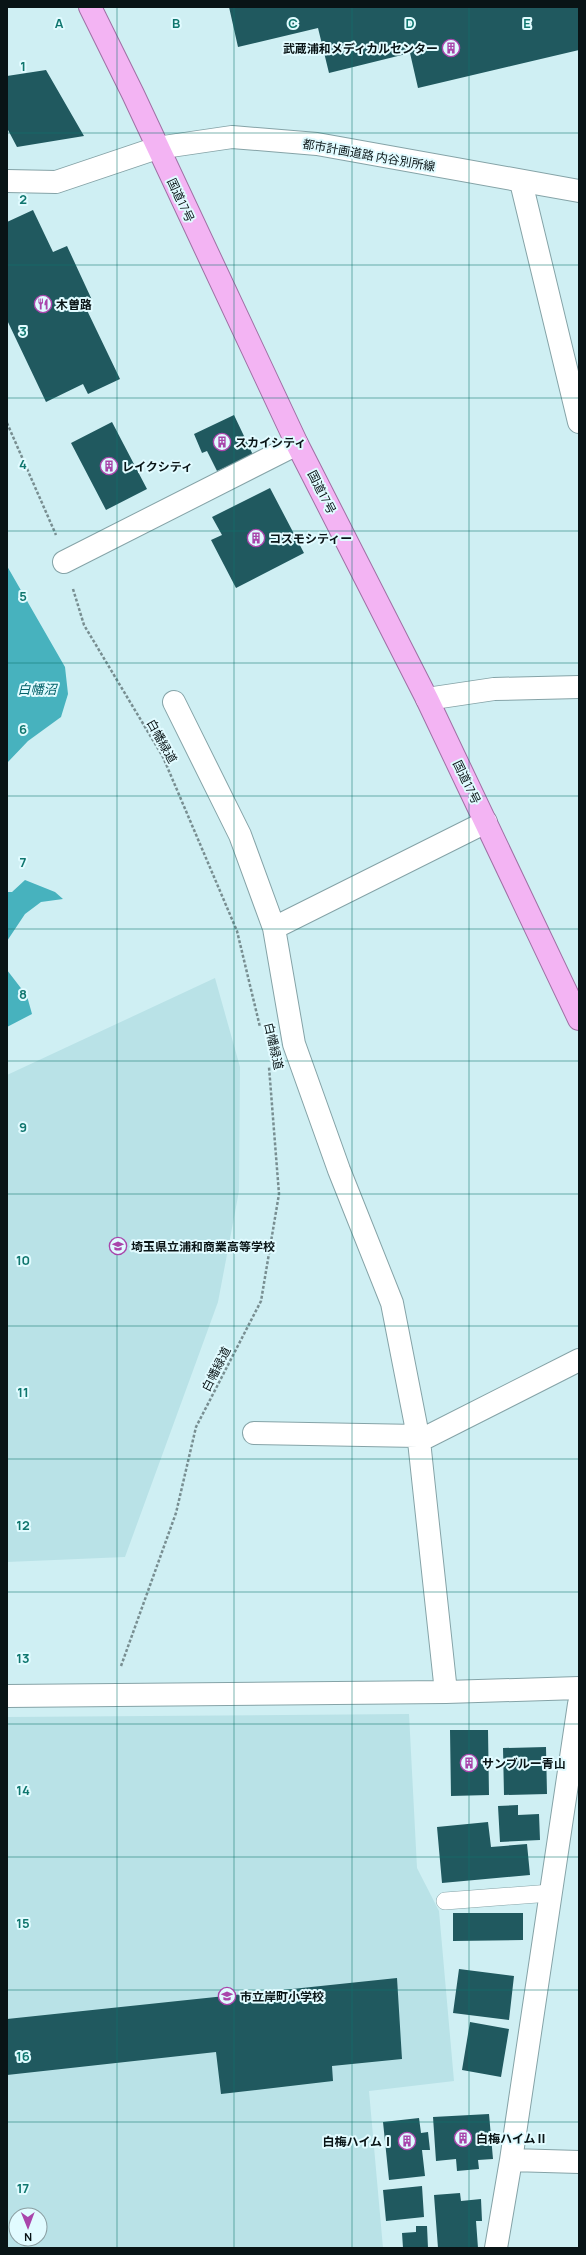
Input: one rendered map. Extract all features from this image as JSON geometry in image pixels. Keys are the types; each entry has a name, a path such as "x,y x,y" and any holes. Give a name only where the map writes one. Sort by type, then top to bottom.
{"highway":[{"name":"国道17号","path":"90,7 133,94 297,444 427,699 579,1019"}],"street":[{"name":"都市計画道路 内谷別所線","path":"7,181 56,182 157,148 232,137 317,144 521,182 579,191"},
{"path":"521,182 579,422"},
{"path":"64,562 297,444"},
{"path":"427,699 494,689 579,687"},
{"path":"174,702 240,835 274,928 294,1044 339,1170 392,1303 418,1438 446,1692"},
{"path":"274,928 486,822"},
{"path":"254,1433 418,1438 579,1360"},
{"path":"7,1696 446,1692 579,1688"},
{"path":"496,2248 511,2160 579,1704"},
{"path":"511,2160 579,2162"}],"lane":[{"path":"445,1901 551,1893"}],"path":[{"name":"白幡緑道","path":"7,423 52,522 84,625 163,757 237,931 261,1031"},
{"name":"白幡緑道","path":"110,1695 176,1513 196,1427 261,1301 279,1194 272,1076 268,1061"}],"shaded area":[{"name":"埼玉県立浦和商業高等学校","path":"215,978 240,1067 239,1191 218,1302 125,1557 7,1562 7,1075"},
{"name":"市立岸町小学校","path":"409,1714 417,1868 439,1911 454,2081 369,2091 383,2248 7,2248 7,1717"}],"water":[{"name":"白幡沼","path":"7,566 65,667 68,694 61,717 28,741 7,763"},
{"path":"25,880 55,892 63,899 41,902 25,914 7,941 7,892 12,892"},
{"path":"7,970 27,996 32,1014 7,1027"}],"building":[{"name":"武蔵浦和メディカルセンター","path":"229,7 579,7 579,50 418,88 410,53 329,73 318,28 238,47"},
{"path":"46,70 84,136 17,147 7,128 7,76"},
{"path":"33,210 53,252 67,246 92,300 84,304 120,379 88,394 83,384 46,402 7,320 7,222"},
{"name":"スカイシティ","path":"234,415 253,455 217,471 207,451 202,453 194,434"},
{"name":"レイクシティ","path":"112,422 147,489 106,510 71,443"},
{"name":"コスモシティー","path":"270,488 304,553 236,588 211,540 222,535 212,517"},
{"name":"サンブルー青山","path":"450,1730 488,1730 489,1795 451,1796"},
{"path":"546,1747 547,1794 504,1795 503,1748"},
{"path":"518,1805 518,1815 539,1814 540,1840 500,1842 498,1806"},
{"path":"488,1822 491,1847 527,1844 530,1875 442,1883 437,1827"},
{"path":"453,1913 523,1913 523,1940 453,1941"},
{"path":"459,1969 514,1976 509,2020 453,2013"},
{"path":"397,1978 402,2059 332,2066 333,2081 221,2094 216,2052 7,2075 7,2019"},
{"path":"470,2022 509,2029 501,2077 462,2070"},
{"name":"白梅ハイムⅡ","path":"489,2114 493,2159 478,2160 479,2169 457,2171 456,2159 436,2161 433,2117"},
{"name":"白梅ハイムⅠ","path":"419,2118 421,2133 428,2132 430,2150 422,2150 425,2176 389,2180 383,2122"},
{"path":"422,2186 424,2217 386,2221 383,2190"},
{"path":"460,2193 461,2201 481,2199 482,2221 476,2221 478,2248 438,2248 434,2195"},
{"path":"416,2226 427,2226 428,2248 403,2248 402,2233 416,2232"}],"place":[{"name":"武蔵浦和メディカルセンター","path":"451,48"},
{"name":"木曽路","path":"43,304"},
{"name":"スカイシティ","path":"222,442"},
{"name":"レイクシティ","path":"109,466"},
{"name":"コスモシティー","path":"256,538"},
{"name":"埼玉県立浦和商業高等学校","path":"118,1246"},
{"name":"サンブルー青山","path":"469,1763"},
{"name":"市立岸町小学校","path":"227,1996"},
{"name":"白梅ハイムⅡ","path":"463,2138"},
{"name":"白梅ハイムⅠ","path":"407,2141"}]}
